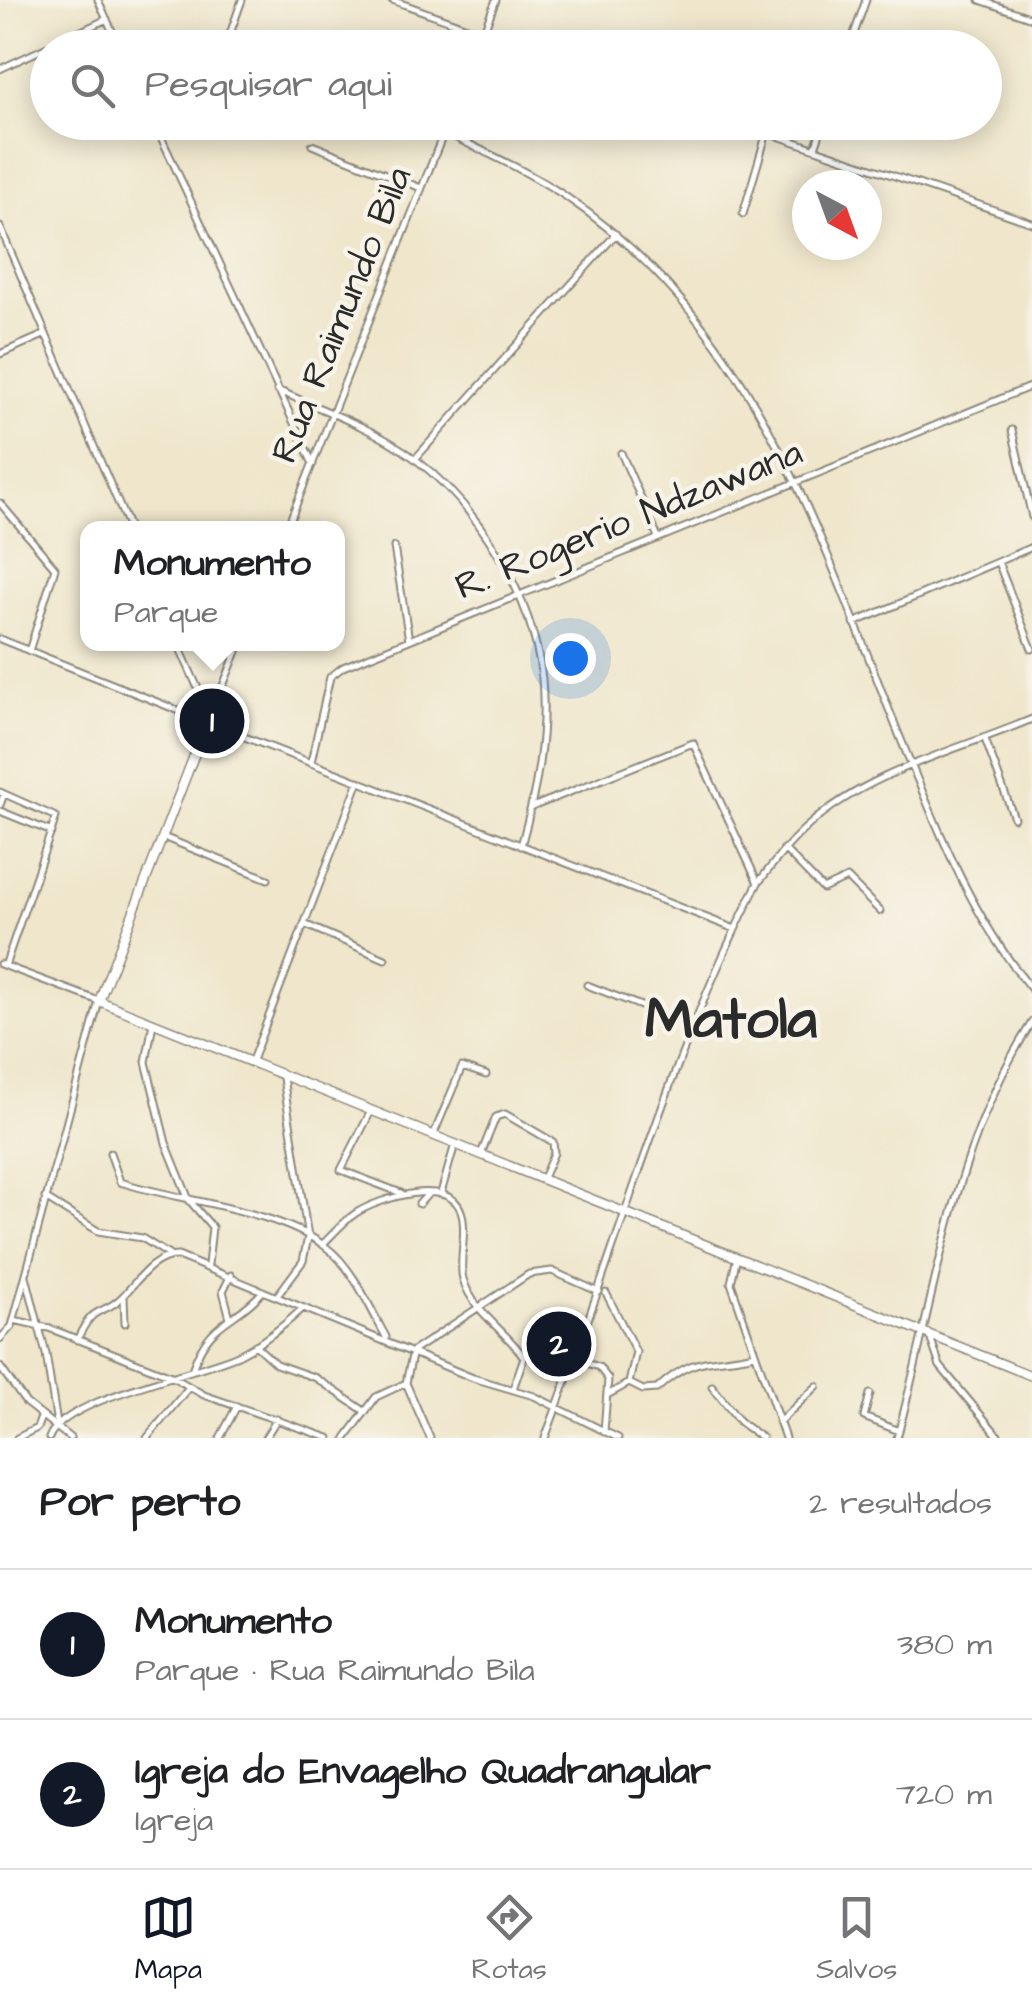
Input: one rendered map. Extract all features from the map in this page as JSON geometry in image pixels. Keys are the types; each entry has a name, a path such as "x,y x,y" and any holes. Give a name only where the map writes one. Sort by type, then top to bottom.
{"street":[{"path":"98,0 112,30"},
{"path":"232,30 242,0"},
{"path":"392,0 478,30"},
{"path":"485,30 496,0"},
{"path":"856,30 866,0"},
{"path":"980,0 1032,18"},
{"path":"83,30 107,19"},
{"path":"0,69 30,55"},
{"path":"162,140 313,464"},
{"name":"Rua Raimundo Bila","path":"290,521 441,140"},
{"path":"459,140 552,188 616,234 676,293 747,386 796,481 970,900 1032,990"},
{"path":"743,214 766,140"},
{"path":"790,140 1032,223"},
{"path":"815,149 818,140"},
{"path":"312,145 421,188"},
{"path":"0,227 126,521"},
{"path":"415,459 616,234"},
{"path":"0,354 46,334"},
{"name":"R. Rogerio Ndzawana","path":"311,762 334,672 1032,386"},
{"path":"278,390 415,459 486,537 518,596 541,675 543,696 541,753 521,846"},
{"path":"1012,430 1032,517"},
{"path":"621,453 658,537"},
{"path":"0,503 55,568 29,651"},
{"path":"394,547 410,640"},
{"path":"854,623 1032,547"},
{"path":"998,562 1032,649"},
{"path":"0,639 182,712"},
{"path":"181,651 200,694"},
{"path":"220,693 237,651"},
{"path":"220,693 238,709 237,734 222,748 197,748 185,736 182,712 200,694 220,693"},
{"path":"545,1438 602,1292 622,1212 735,929 758,883 784,850 834,806 912,767 1032,719"},
{"path":"237,734 735,929"},
{"path":"985,739 1014,818"},
{"path":"532,807 694,742 758,883"},
{"path":"0,1339 14,1320 99,1002 197,748"},
{"path":"251,1063 360,780"},
{"path":"52,832 0,808 2,793 54,815 52,832 3,965 1032,1376"},
{"path":"163,837 268,879"},
{"path":"784,850 822,889 846,878 880,911"},
{"path":"304,924 384,960"},
{"path":"587,985 695,1027"},
{"path":"870,1394 864,1417 898,1434 979,1128 1032,1022"},
{"path":"153,1023 147,1067 166,1143 189,1200 212,1227 208,1265"},
{"path":"433,1136 462,1067 486,1075"},
{"path":"277,1296 303,1261 308,1236 284,1078"},
{"path":"371,1111 340,1170 404,1194 441,1194 460,1209 463,1279 479,1307 524,1356 513,1389"},
{"path":"481,1154 496,1117 506,1114 552,1142 554,1153 543,1178"},
{"path":"441,1194 455,1144"},
{"path":"110,1153 120,1182 308,1236 323,1244 353,1279 388,1340"},
{"path":"323,1244 356,1213 404,1194"},
{"path":"419,1204 428,1194"},
{"path":"44,1198 81,1217 98,1232 142,1238 170,1255 208,1265 473,1378 513,1389 618,1438"},
{"path":"77,1340 88,1316 124,1296 170,1255"},
{"path":"738,1258 730,1283 783,1437"},
{"path":"25,1272 40,1325 57,1424"},
{"path":"430,1438 406,1383 414,1351 520,1278 539,1272 563,1274 602,1292 636,1352 629,1384"},
{"path":"230,1318 223,1291 231,1275"},
{"path":"193,1368 212,1329 263,1290"},
{"path":"124,1296 126,1323"},
{"path":"49,1438 57,1424 171,1376 238,1356 303,1308"},
{"path":"14,1320 40,1325 237,1406 329,1438"},
{"path":"925,1331 940,1366 1000,1438"},
{"path":"255,1345 276,1364 316,1378 363,1410"},
{"path":"609,1394 629,1384 649,1391 688,1363 755,1354"},
{"path":"576,1359 604,1372 609,1394 604,1432"},
{"path":"0,1366 22,1399 70,1438"},
{"path":"346,1438 363,1410 382,1392 406,1383"},
{"path":"712,1386 740,1422 762,1438"},
{"path":"779,1422 817,1386"},
{"path":"147,1438 190,1387"},
{"path":"220,1438 237,1406"},
{"path":"17,1438 37,1428 41,1417"},
{"path":"266,1438 277,1418"},
{"path":"304,1438 308,1430"}],"green space":[{"path":"212,700 226,706 232,720 226,734 212,740 198,734 192,720 198,706"}],"place":[{"name":"Monumento","path":"212,721"},
{"name":"Igreja do Envagelho Quadrangular","path":"559,1344"}],"district":[{"name":"Matola","path":"731,1020"}]}
